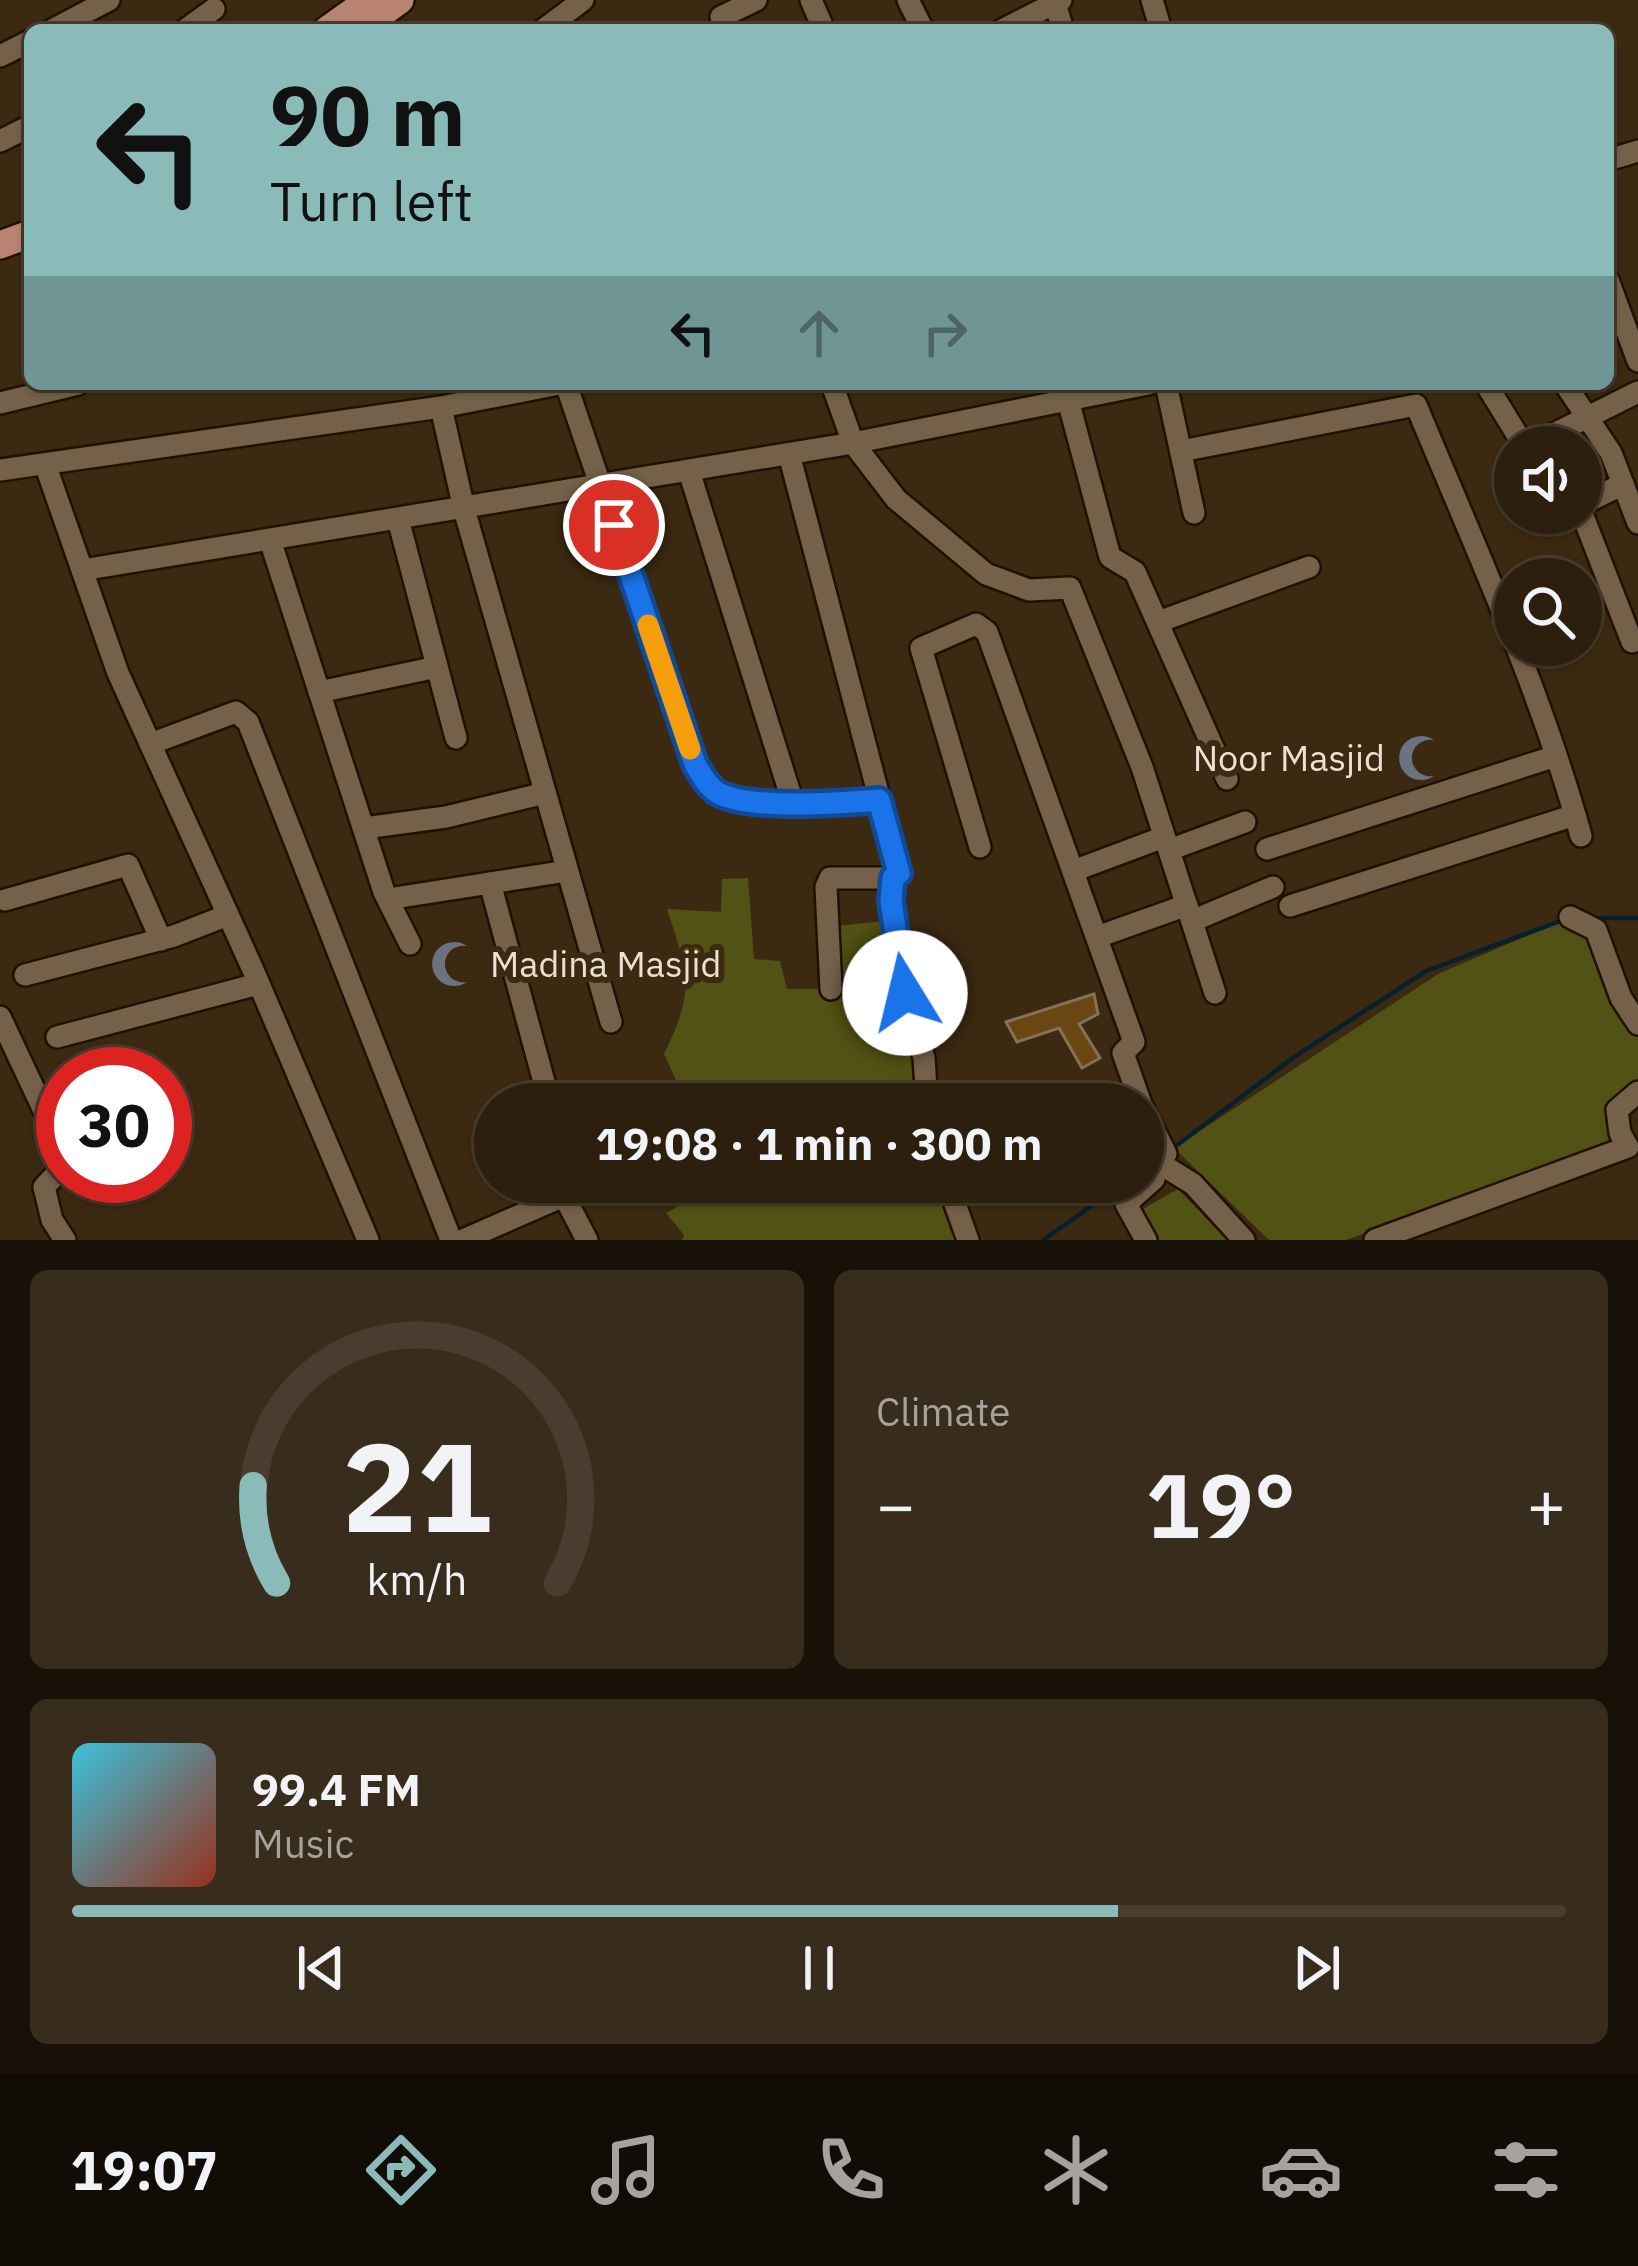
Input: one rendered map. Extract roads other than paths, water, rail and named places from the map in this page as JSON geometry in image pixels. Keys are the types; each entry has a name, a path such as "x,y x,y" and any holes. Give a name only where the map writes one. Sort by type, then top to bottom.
{"main road":[{"path":"372,19 400,0"}],"street":[{"path":"63,24 109,0"},
{"path":"552,24 583,0"},
{"path":"721,16 756,0"},
{"path":"1014,24 1058,2"},
{"path":"1614,296 1638,361"},
{"path":"0,403 53,390"},
{"path":"0,470 441,407 524,390"},
{"path":"552,390 601,485 695,764 706,783 721,795 793,803 879,800"},
{"path":"834,390 853,443 896,500 986,574 1029,590 1070,588 1167,843 1215,993"},
{"path":"82,570 853,443 1118,390"},
{"path":"1167,390 1193,513"},
{"path":"1490,390 1521,441 1532,445 1638,392"},
{"path":"1569,390 1590,419 1638,523"},
{"path":"1068,400 1110,556 1135,572 1227,779"},
{"path":"1180,451 1416,405 1556,756 1578,826 1290,905"},
{"path":"441,407 464,508 611,1022"},
{"path":"789,454 899,873 893,878 830,878 826,887 831,989"},
{"path":"45,464 118,673 368,1240"},
{"path":"688,471 793,803"},
{"path":"1602,496 1623,484"},
{"path":"398,519 456,738"},
{"path":"1591,534 1633,642"},
{"path":"270,540 388,899 410,944"},
{"path":"1158,622 1310,567"},
{"path":"980,847 921,648 976,624 987,632 1134,1042 1123,1053 1134,1083"},
{"path":"320,692 437,667"},
{"path":"150,743 217,716 236,712 248,722 452,1240"},
{"path":"1267,849 1556,756"},
{"path":"364,828 446,817 545,793"},
{"path":"1072,871 1245,822"},
{"path":"5,900 128,865 160,940"},
{"path":"388,899 568,871"},
{"path":"893,878 895,932 926,1083"},
{"path":"490,883 544,1083"},
{"path":"1096,938 1273,886"},
{"path":"25,975 160,940 228,915"},
{"path":"1570,917 1596,929 1622,998 1638,1024"},
{"path":"57,1036 258,984"},
{"path":"0,1017 36,1094"},
{"path":"1375,1240 1628,1147 1617,1110 1638,1092"},
{"path":"1164,1150 1166,1154"},
{"path":"1146,1240 1126,1204 1154,1179 1156,1161 1193,1184 1244,1240"},
{"path":"46,1203 65,1240"},
{"path":"463,1240 548,1203"},
{"path":"568,1203 587,1240"},
{"path":"955,1203 968,1240"}],"waterway":[{"path":"1592,918 1638,918"},
{"path":"1172,1149 1294,1057 1426,971 1563,920"},
{"path":"1043,1240 1096,1203"}],"place":[{"name":"Noor Masjid","path":"1421,758"},
{"name":"Madina Masjid","path":"454,964"}]}
